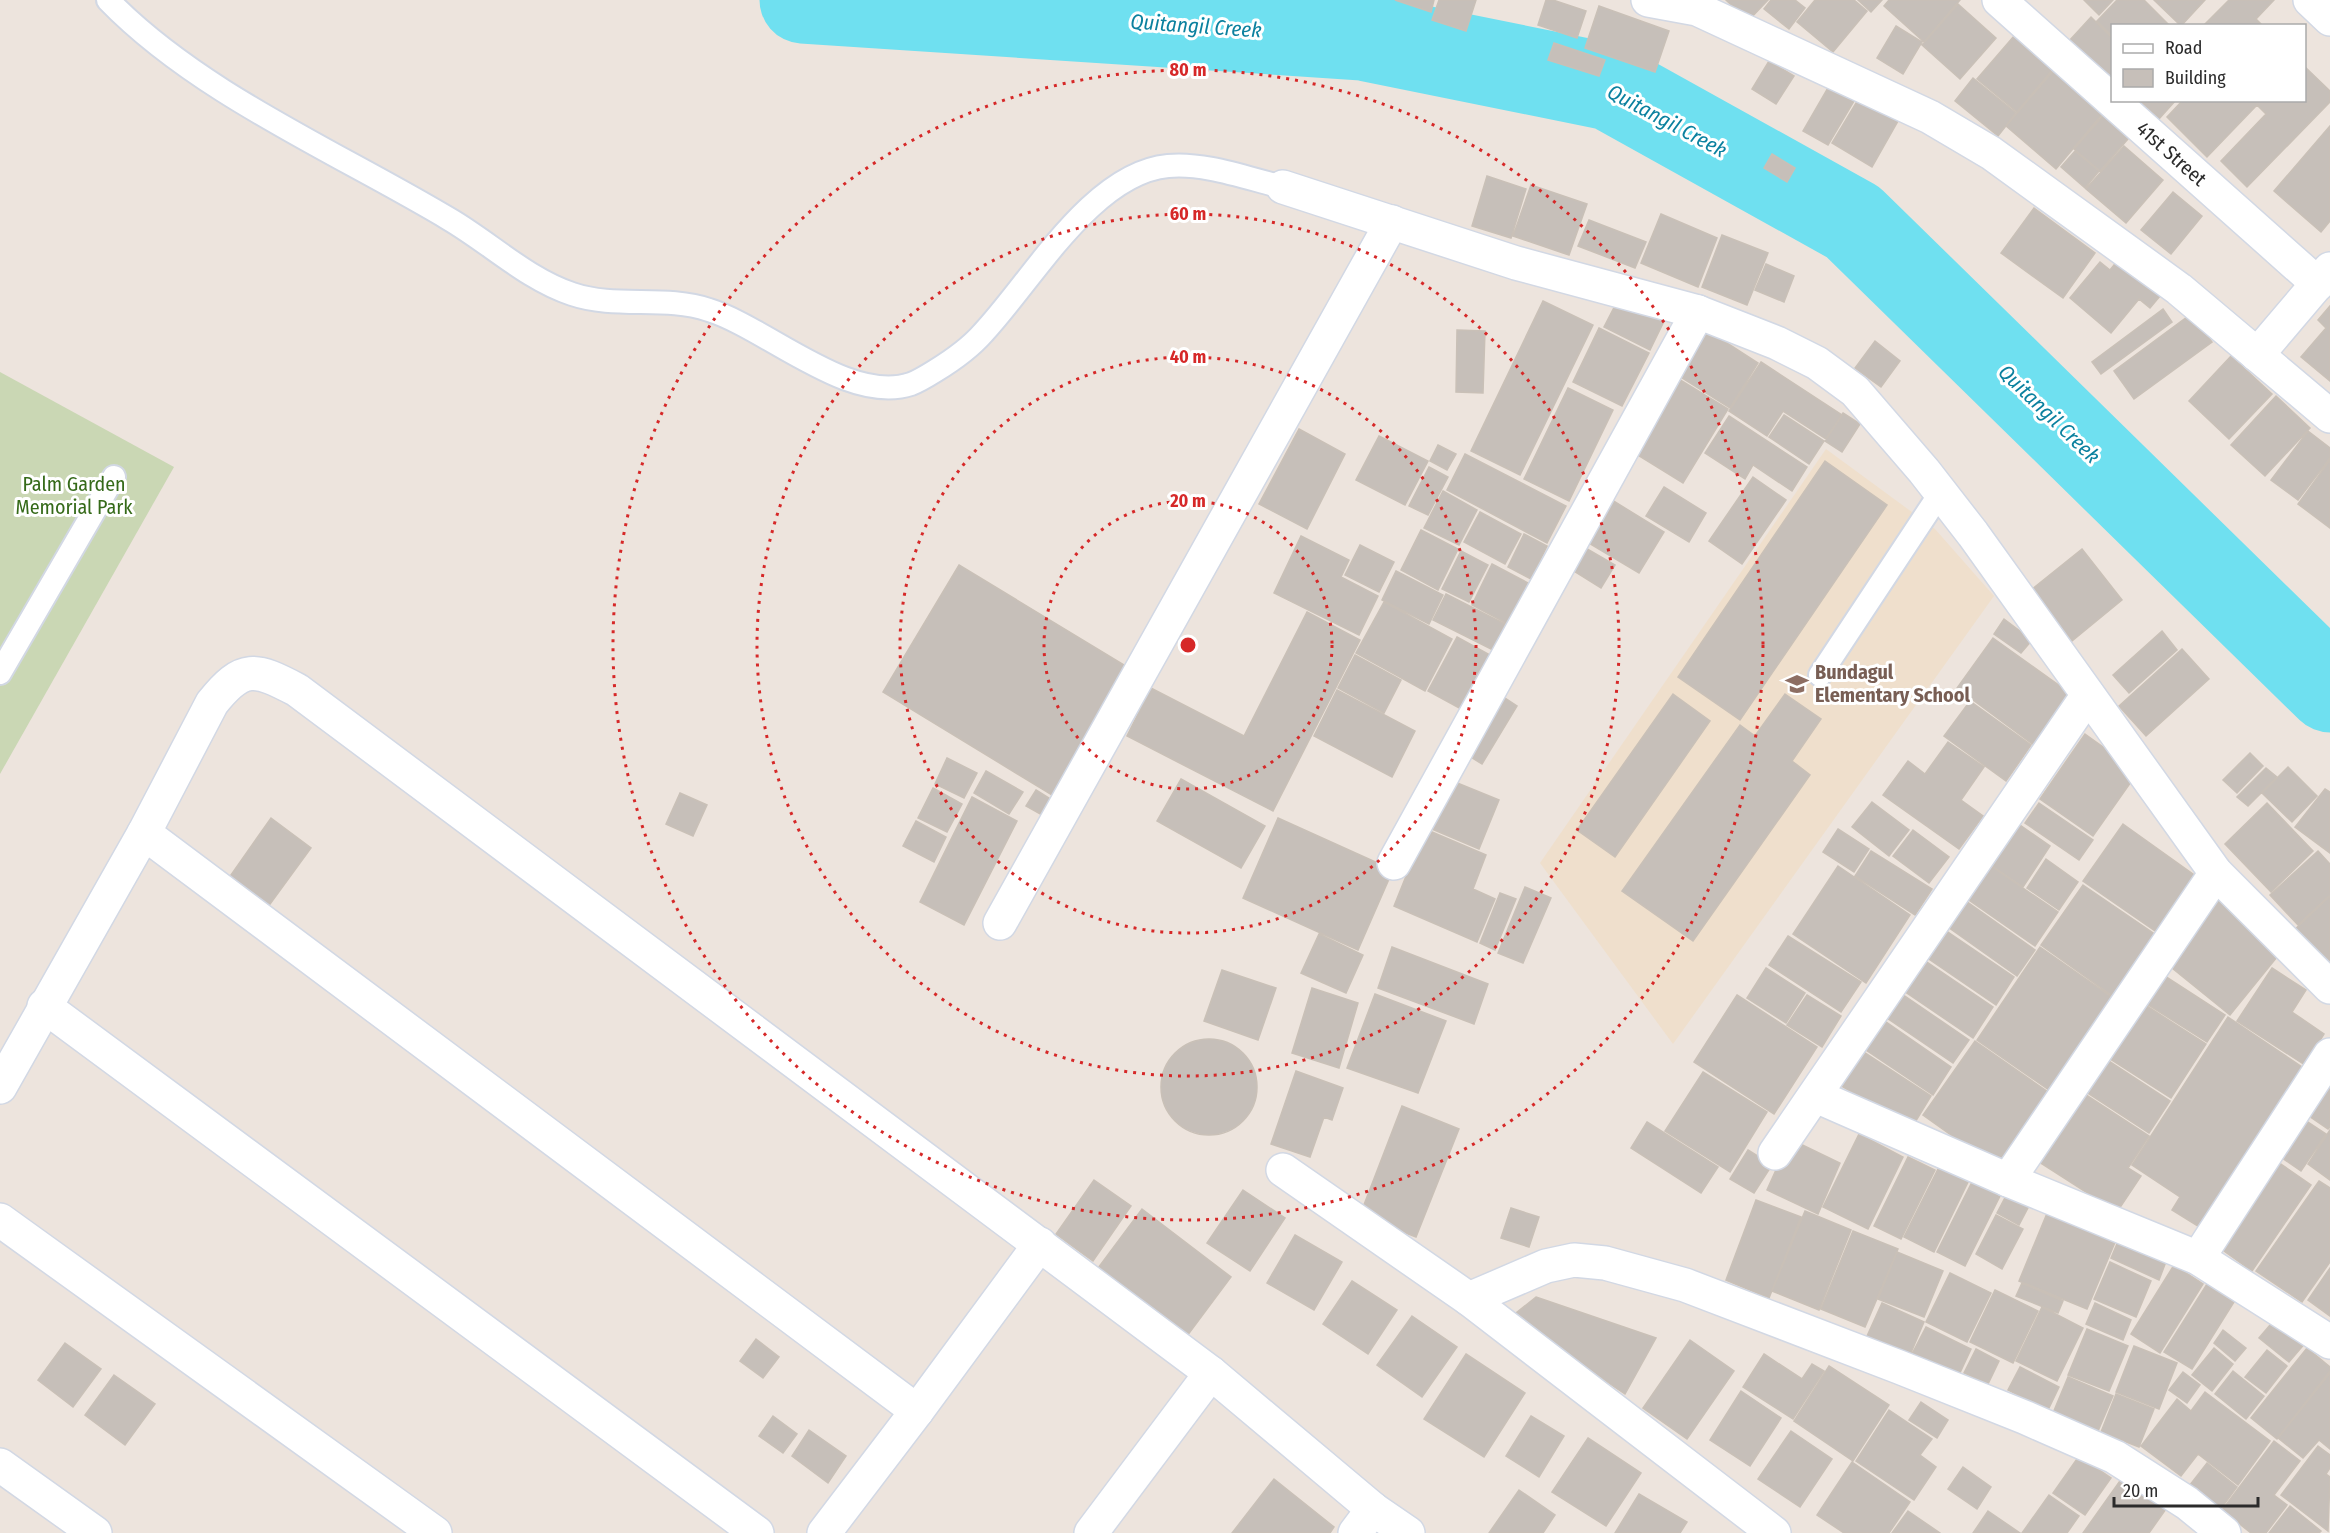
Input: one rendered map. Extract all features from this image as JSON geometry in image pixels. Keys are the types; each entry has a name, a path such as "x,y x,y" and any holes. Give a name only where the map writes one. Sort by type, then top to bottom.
{"street":[{"path":"1648,0 1692,5 1930,117 1991,153 2179,289 2330,416"},
{"name":"41st Street","path":"1999,0 2111,95"},
{"path":"2310,0 2330,19"},
{"name":"41st Street","path":"2119,102 2324,277"},
{"path":"1283,187 1516,263 1698,312 1777,343 1817,363 1855,391 1941,492 2216,873 2330,987"},
{"path":"1000,924 1392,222"},
{"path":"2257,355 2324,277"},
{"path":"1394,863 1698,312"},
{"path":"0,1087 144,833 212,703 226,685 243,674 269,675 297,690 1211,1373 1364,1521 1408,1533"},
{"path":"1775,1154 2088,694"},
{"path":"144,833 917,1412"},
{"path":"2008,1180 2216,873"},
{"path":"44,1006 757,1533"},
{"path":"2198,1258 2330,1055"},
{"path":"1816,1096 2008,1180 2198,1258 2330,1342"},
{"path":"1283,1170 1469,1299 1774,1533"},
{"path":"0,1220 435,1533"},
{"path":"824,1533 917,1412 1040,1244"},
{"path":"1469,1299 1546,1266 1574,1260 1605,1263 1684,1285 1899,1367 2024,1417 2115,1457 2187,1503 2224,1533"},
{"path":"1090,1533 1211,1373"},
{"path":"0,1465 95,1533"}],"lane":[{"path":"108,0 124,16 178,58 231,95 452,220 547,283 574,295 603,300 678,303 711,310 841,377 872,387 895,388 915,383 958,357 984,333 1077,221 1111,189 1141,172 1168,166 1201,168 1283,187"},
{"path":"0,673 114,477"},
{"path":"1820,675 1941,492"}],"shaded area":[{"name":"Bundagul Elementary School","path":"1826,449 1935,529 1994,596 1673,1044 1540,863"}],"green space":[{"name":"Palm Garden Memorial Park","path":"0,372 174,467 0,774"}],"building":[{"path":"1395,0 1434,0 1431,12"},
{"path":"1439,0 1476,0 1466,31 1432,20"},
{"path":"1546,0 1553,0 1586,11 1577,38 1538,25"},
{"path":"1726,0 1768,0 1748,21"},
{"path":"1771,0 1795,0 1805,8 1789,29 1764,9"},
{"path":"1815,0 1854,0 1867,11 1833,52 1797,22"},
{"path":"1858,0 1882,0 1871,12"},
{"path":"1889,0 1960,0 1924,42 1884,6"},
{"path":"2084,0 2113,0 2099,15"},
{"path":"2117,0 2144,0 2168,24 2111,24 2111,35 2097,21"},
{"path":"2154,0 2205,0 2183,24 2179,24"},
{"path":"2229,0 2274,0 2256,19 2261,24 2205,24"},
{"path":"1958,4 1996,38 1960,79 1922,45"},
{"path":"1599,6 1669,31 1655,72 1585,48"},
{"path":"2091,17 2111,37 2111,81 2069,41"},
{"path":"1896,26 1922,42 1903,74 1877,58"},
{"path":"2014,36 2053,69 2017,112 1977,79"},
{"path":"1554,43 1605,60 1599,76 1548,60"},
{"path":"1769,61 1794,76 1776,104 1752,89"},
{"path":"2306,68 2330,91 2330,102 2247,187 2221,161 2266,114 2257,105 2207,157 2167,117 2181,102 2306,102"},
{"path":"2054,70 2104,112 2056,169 2006,126"},
{"path":"1973,78 2016,113 1998,136 1955,101"},
{"path":"1829,86 1854,101 1828,145 1803,131"},
{"path":"1859,98 1898,121 1872,167 1832,143"},
{"path":"2141,102 2174,102 2159,119"},
{"path":"2108,110 2134,132 2100,171 2074,149"},
{"path":"2330,126 2330,221 2321,232 2274,191"},
{"path":"2124,146 2163,180 2126,223 2086,189"},
{"path":"2075,151 2099,171 2085,188 2061,167"},
{"path":"1772,154 1795,168 1787,182 1764,168"},
{"path":"1487,176 1526,189 1511,238 1472,226"},
{"path":"1531,185 1587,204 1569,255 1513,236"},
{"path":"2173,192 2202,216 2171,254 2141,230"},
{"path":"2034,208 2095,253 2063,298 2001,253"},
{"path":"1661,214 1717,238 1698,287 1641,263"},
{"path":"1589,220 1646,242 1635,268 1578,246"},
{"path":"1722,235 1768,253 1747,305 1702,287"},
{"path":"2122,255 2165,290 2150,308 2139,299 2111,333 2070,298 2100,262 2110,270"},
{"path":"1766,264 1794,276 1784,302 1755,290"},
{"path":"1621,294 1666,317 1650,350 1604,327"},
{"path":"1543,301 1593,325 1520,475 1471,451"},
{"path":"2330,306 2330,381 2301,357 2326,328 2318,320"},
{"path":"2163,309 2172,322 2101,374 2092,362"},
{"path":"2191,314 2212,342 2134,399 2114,371"},
{"path":"1699,325 1758,363 1730,408 1671,371"},
{"path":"1599,328 1649,353 1622,406 1573,382"},
{"path":"1457,330 1485,331 1483,393 1456,392"},
{"path":"1875,341 1900,361 1881,387 1855,368"},
{"path":"2231,356 2272,394 2229,439 2189,401"},
{"path":"1761,362 1842,415 1826,439 1783,411 1767,436 1729,411"},
{"path":"1672,375 1728,409 1683,483 1628,449"},
{"path":"1568,388 1613,410 1569,501 1524,479"},
{"path":"2276,396 2310,428 2265,476 2231,445"},
{"path":"1843,413 1860,424 1842,452 1825,441"},
{"path":"1784,415 1824,441 1809,464 1769,437"},
{"path":"1729,416 1807,467 1792,491 1753,465 1745,479 1705,453"},
{"path":"1299,429 1345,454 1307,529 1259,504"},
{"path":"2308,431 2330,448 2330,458 2298,500 2271,480"},
{"path":"1379,436 1428,461 1405,505 1356,480"},
{"path":"1438,445 1456,454 1447,470 1430,461"},
{"path":"1465,454 1566,506 1547,543 1447,490"},
{"path":"2330,460 2330,528 2298,504"},
{"path":"1825,461 1887,505 1740,720 1678,677"},
{"path":"1429,467 1448,477 1428,515 1409,506"},
{"path":"1753,477 1786,500 1742,564 1709,541"},
{"path":"1664,487 1706,513 1689,542 1646,516"},
{"path":"1443,491 1477,510 1459,545 1424,528"},
{"path":"1607,497 1664,532 1639,573 1582,539"},
{"path":"1480,512 1521,534 1505,564 1464,542"},
{"path":"1421,530 1458,549 1438,590 1401,570"},
{"path":"1524,534 1547,546 1531,579 1508,567"},
{"path":"1301,536 1349,560 1341,577 1378,596 1359,635 1274,593"},
{"path":"1360,545 1394,562 1379,592 1345,575"},
{"path":"1582,546 1615,565 1601,588 1569,568"},
{"path":"2082,549 2122,600 2072,641 2031,590"},
{"path":"1461,551 1488,565 1469,602 1442,589"},
{"path":"1492,564 1528,583 1508,624 1472,605"},
{"path":"959,565 1129,668 1052,795 883,692"},
{"path":"1396,571 1443,595 1429,624 1382,600"},
{"path":"1446,594 1505,624 1493,650 1433,620"},
{"path":"1384,602 1452,639 1425,691 1356,653"},
{"path":"1307,612 1360,640 1273,811 1127,736 1151,688 1244,736"},
{"path":"2004,619 2032,640 2021,653 1994,634"},
{"path":"2162,631 2177,650 2129,693 2113,675"},
{"path":"1457,637 1490,655 1461,709 1428,691"},
{"path":"1993,638 2071,694 2034,745 1957,688"},
{"path":"2182,649 2209,679 2146,736 2119,706"},
{"path":"1355,655 1401,680 1384,713 1338,688"},
{"path":"1337,690 1415,731 1392,777 1314,736"},
{"path":"1496,692 1517,706 1482,764 1461,751"},
{"path":"1673,694 1710,721 1615,857 1577,830"},
{"path":"1785,694 1821,719 1792,761 1810,775 1693,941 1622,891 1740,725 1755,736"},
{"path":"1970,701 2031,745 2006,781 1944,736"},
{"path":"2085,734 2138,772 2093,836 2040,799"},
{"path":"1948,742 1984,767 1961,800 1983,816 1959,849 1883,795 1908,761 1925,774"},
{"path":"2250,753 2263,766 2237,793 2223,780"},
{"path":"947,758 977,773 964,798 935,784"},
{"path":"2288,767 2317,796 2292,822 2262,793"},
{"path":"2266,768 2277,777 2248,806 2237,797"},
{"path":"986,771 1023,792 1009,814 974,793"},
{"path":"1445,778 1499,800 1479,849 1425,826"},
{"path":"1181,779 1265,826 1241,868 1157,821"},
{"path":"933,788 962,804 947,832 918,818"},
{"path":"2325,789 2330,792 2330,853 2295,827"},
{"path":"1036,790 1060,805 1051,820 1026,806"},
{"path":"680,793 707,805 693,836 666,824"},
{"path":"972,797 1017,821 964,925 920,902"},
{"path":"1872,802 1909,830 1889,856 1852,827"},
{"path":"2039,803 2093,840 2079,860 2025,823"},
{"path":"2267,803 2313,851 2271,892 2225,844"},
{"path":"271,818 311,848 265,911 226,882"},
{"path":"1278,818 1393,870 1358,950 1243,898"},
{"path":"916,821 946,837 934,862 903,846"},
{"path":"2123,824 2197,877 2158,933 2083,881"},
{"path":"2020,825 2050,846 2023,887 1992,866"},
{"path":"1425,829 1486,855 1473,889 1495,899 1477,942 1394,906"},
{"path":"1838,829 1869,849 1854,872 1823,852"},
{"path":"1913,830 1949,857 1929,883 1893,856"},
{"path":"1871,851 1932,889 1915,915 1855,876"},
{"path":"2318,851 2330,864 2330,895 2298,925 2270,895"},
{"path":"2046,859 2078,882 2059,910 2027,888"},
{"path":"1988,864 2058,912 2035,946 1966,898"},
{"path":"1838,866 1910,915 1866,983 1793,934"},
{"path":"2083,885 2156,935 2114,997 2041,945"},
{"path":"1525,887 1551,898 1523,963 1498,953"},
{"path":"2216,892 2285,947 2230,1015 2162,960"},
{"path":"1500,893 1516,899 1495,950 1480,943"},
{"path":"2330,896 2330,979 2289,935"},
{"path":"1966,901 2035,950 2017,976 1948,927"},
{"path":"1945,930 2014,977 1996,1005 1926,957"},
{"path":"1319,934 1363,955 1346,993 1301,973"},
{"path":"1788,936 1861,982 1841,1012 1769,965"},
{"path":"1392,947 1488,984 1474,1024 1378,988"},
{"path":"2040,947 2113,998 2049,1090 1977,1040"},
{"path":"1921,958 1993,1007 1973,1038 1901,989"},
{"path":"1766,968 1805,993 1786,1023 1747,998"},
{"path":"2272,968 2306,990 2292,1012 2324,1034 2305,1065 2237,1021"},
{"path":"1222,970 1276,988 1258,1040 1204,1021"},
{"path":"2157,971 2225,1015 2207,1042 2139,999"},
{"path":"1312,988 1358,1003 1339,1068 1292,1053"},
{"path":"1899,992 1969,1040 1953,1063 1884,1016"},
{"path":"1375,994 1446,1021 1418,1093 1347,1068"},
{"path":"1737,995 1817,1047 1774,1114 1694,1062"},
{"path":"1807,995 1841,1016 1822,1047 1787,1025"},
{"path":"2139,1001 2206,1044 2171,1098 2104,1055"},
{"path":"1879,1017 1951,1067 1933,1095 1860,1046"},
{"path":"2228,1017 2305,1069 2201,1228 2172,1210 2180,1197 2132,1165"},
{"path":"1209,1039 1228,1042 1243,1053 1254,1068 1257,1087 1254,1106 1243,1121 1228,1132 1209,1135 1190,1132 1175,1121 1164,1106 1161,1087 1164,1068 1175,1053 1190,1042"},
{"path":"1975,1041 2048,1092 1996,1167 1923,1115"},
{"path":"1862,1051 1931,1096 1911,1129 1840,1085"},
{"path":"2101,1056 2170,1101 2149,1133 2080,1088"},
{"path":"1296,1071 1343,1088 1332,1120 1324,1117 1310,1157 1271,1144"},
{"path":"1703,1072 1767,1112 1730,1172 1665,1131"},
{"path":"2330,1079 2330,1127 2328,1129 2300,1110"},
{"path":"2080,1091 2149,1136 2128,1168 2141,1176 2117,1212 2036,1160"},
{"path":"1402,1106 1459,1129 1416,1237 1360,1215"},
{"path":"2297,1115 2326,1134 2301,1171 2272,1151"},
{"path":"1647,1122 1718,1167 1701,1193 1631,1148"},
{"path":"2330,1130 2330,1180 2308,1164"},
{"path":"1859,1134 1903,1157 1868,1229 1823,1207"},
{"path":"1790,1139 1840,1163 1818,1214 1767,1190"},
{"path":"1748,1150 1772,1165 1754,1193 1730,1179"},
{"path":"1908,1157 1935,1170 1901,1239 1874,1226"},
{"path":"2278,1162 2311,1185 2252,1271 2220,1248"},
{"path":"1939,1167 1968,1182 1934,1252 1904,1237"},
{"path":"1974,1178 2002,1192 1965,1266 1937,1252"},
{"path":"1094,1180 1131,1206 1093,1261 1056,1234"},
{"path":"2319,1181 2330,1188 2330,1262 2302,1302 2256,1271"},
{"path":"1243,1190 1285,1218 1250,1271 1207,1243"},
{"path":"2009,1190 2031,1202 2019,1225 1997,1213"},
{"path":"1756,1200 1801,1217 1769,1298 1726,1280"},
{"path":"1511,1208 1539,1217 1529,1247 1501,1238"},
{"path":"1142,1209 1231,1277 1187,1336 1098,1268"},
{"path":"1805,1211 1851,1230 1819,1310 1772,1291"},
{"path":"2048,1211 2116,1240 2087,1309 2019,1281"},
{"path":"1996,1215 2023,1229 2002,1269 1976,1254"},
{"path":"1853,1231 1898,1249 1865,1327 1821,1309"},
{"path":"1295,1235 1342,1262 1314,1310 1267,1283"},
{"path":"2119,1239 2167,1259 2159,1280 2111,1258"},
{"path":"1897,1252 1943,1271 1924,1317 1878,1299"},
{"path":"2110,1262 2151,1281 2136,1317 2094,1299"},
{"path":"2174,1265 2203,1284 2160,1353 2131,1334"},
{"path":"2330,1268 2330,1316 2308,1300"},
{"path":"1950,1273 1991,1293 1967,1342 1926,1322"},
{"path":"1352,1281 1397,1310 1368,1354 1323,1324"},
{"path":"2022,1283 2063,1301 2058,1313 2016,1296"},
{"path":"2207,1284 2234,1302 2192,1369 2164,1352"},
{"path":"1995,1290 2038,1311 2013,1363 1970,1342"},
{"path":"1536,1297 1656,1338 1625,1394 1511,1317"},
{"path":"1882,1303 1924,1322 1910,1355 1867,1336"},
{"path":"2095,1303 2131,1320 2123,1340 2086,1324"},
{"path":"2042,1307 2083,1328 2057,1381 2016,1361"},
{"path":"1412,1316 1457,1347 1422,1397 1377,1365"},
{"path":"2276,1318 2306,1342 2289,1362 2259,1338"},
{"path":"1926,1327 1971,1349 1958,1377 1912,1354"},
{"path":"2087,1329 2128,1346 2109,1391 2068,1375"},
{"path":"2223,1330 2246,1348 2235,1361 2214,1343"},
{"path":"756,1339 779,1357 763,1378 740,1361"},
{"path":"1690,1340 1734,1371 1687,1439 1643,1408"},
{"path":"65,1343 101,1369 73,1407 38,1380"},
{"path":"2134,1346 2177,1363 2159,1409 2116,1392"},
{"path":"2214,1348 2233,1364 2212,1391 2192,1375"},
{"path":"2307,1348 2330,1367 2330,1371 2277,1439 2251,1418"},
{"path":"1976,1349 1999,1361 1988,1384 1964,1373"},
{"path":"2267,1350 2287,1366 2266,1393 2245,1377"},
{"path":"1466,1354 1525,1393 1484,1457 1424,1419"},
{"path":"1764,1354 1802,1379 1812,1364 1824,1371 1793,1419 1743,1387"},
{"path":"1829,1366 1889,1405 1853,1461 1794,1421"},
{"path":"2020,1367 2059,1387 2048,1410 2008,1390"},
{"path":"2233,1371 2264,1396 2246,1419 2215,1394"},
{"path":"2183,1372 2200,1385 2187,1403 2169,1390"},
{"path":"2330,1373 2330,1449 2319,1440 2303,1458 2278,1438"},
{"path":"114,1375 155,1404 125,1445 85,1415"},
{"path":"2068,1377 2113,1396 2098,1431 2053,1413"},
{"path":"1741,1391 1781,1418 1750,1466 1710,1440"},
{"path":"2205,1392 2270,1441 2238,1485 2198,1454 2181,1476 2141,1446 2177,1399 2191,1411"},
{"path":"2116,1394 2154,1409 2139,1447 2101,1432"},
{"path":"1921,1402 1948,1420 1937,1438 1909,1420"},
{"path":"1889,1410 1932,1439 1920,1455 1936,1467 1914,1500 1856,1461"},
{"path":"773,1416 797,1434 783,1453 759,1436"},
{"path":"1531,1416 1564,1436 1539,1477 1506,1456"},
{"path":"809,1430 846,1456 828,1483 792,1456"},
{"path":"1791,1431 1832,1459 1800,1507 1758,1479"},
{"path":"1588,1438 1641,1473 1606,1526 1552,1492"},
{"path":"2274,1441 2300,1461 2274,1495 2287,1505 2266,1533 2251,1533 2222,1510"},
{"path":"2318,1446 2330,1455 2330,1468 2326,1474 2330,1477 2328,1531 2281,1495"},
{"path":"2079,1456 2111,1478 2085,1515 2053,1493"},
{"path":"1852,1462 1910,1502 1889,1533 1844,1533 1817,1515"},
{"path":"2207,1463 2237,1487 2220,1510 2189,1486"},
{"path":"1963,1467 1991,1487 1977,1509 1948,1489"},
{"path":"2122,1478 2166,1509 2149,1533 2083,1533"},
{"path":"1274,1479 1334,1527 1330,1533 1232,1533"},
{"path":"1519,1490 1555,1515 1543,1533 1489,1533"},
{"path":"1639,1494 1687,1522 1680,1533 1615,1533"},
{"path":"2049,1495 2079,1516 2067,1533 2022,1533"},
{"path":"2290,1506 2321,1531 2319,1533 2269,1533"},
{"path":"1908,1511 1940,1533 1892,1533"},
{"path":"1988,1511 2020,1533 1973,1533"}],"waterway":[{"name":"Quitangil Creek","path":"803,0 1363,37 1610,87 1853,222 2330,689"}],"place":[{"name":"Bundagul Elementary School","path":"1797,684"}]}
